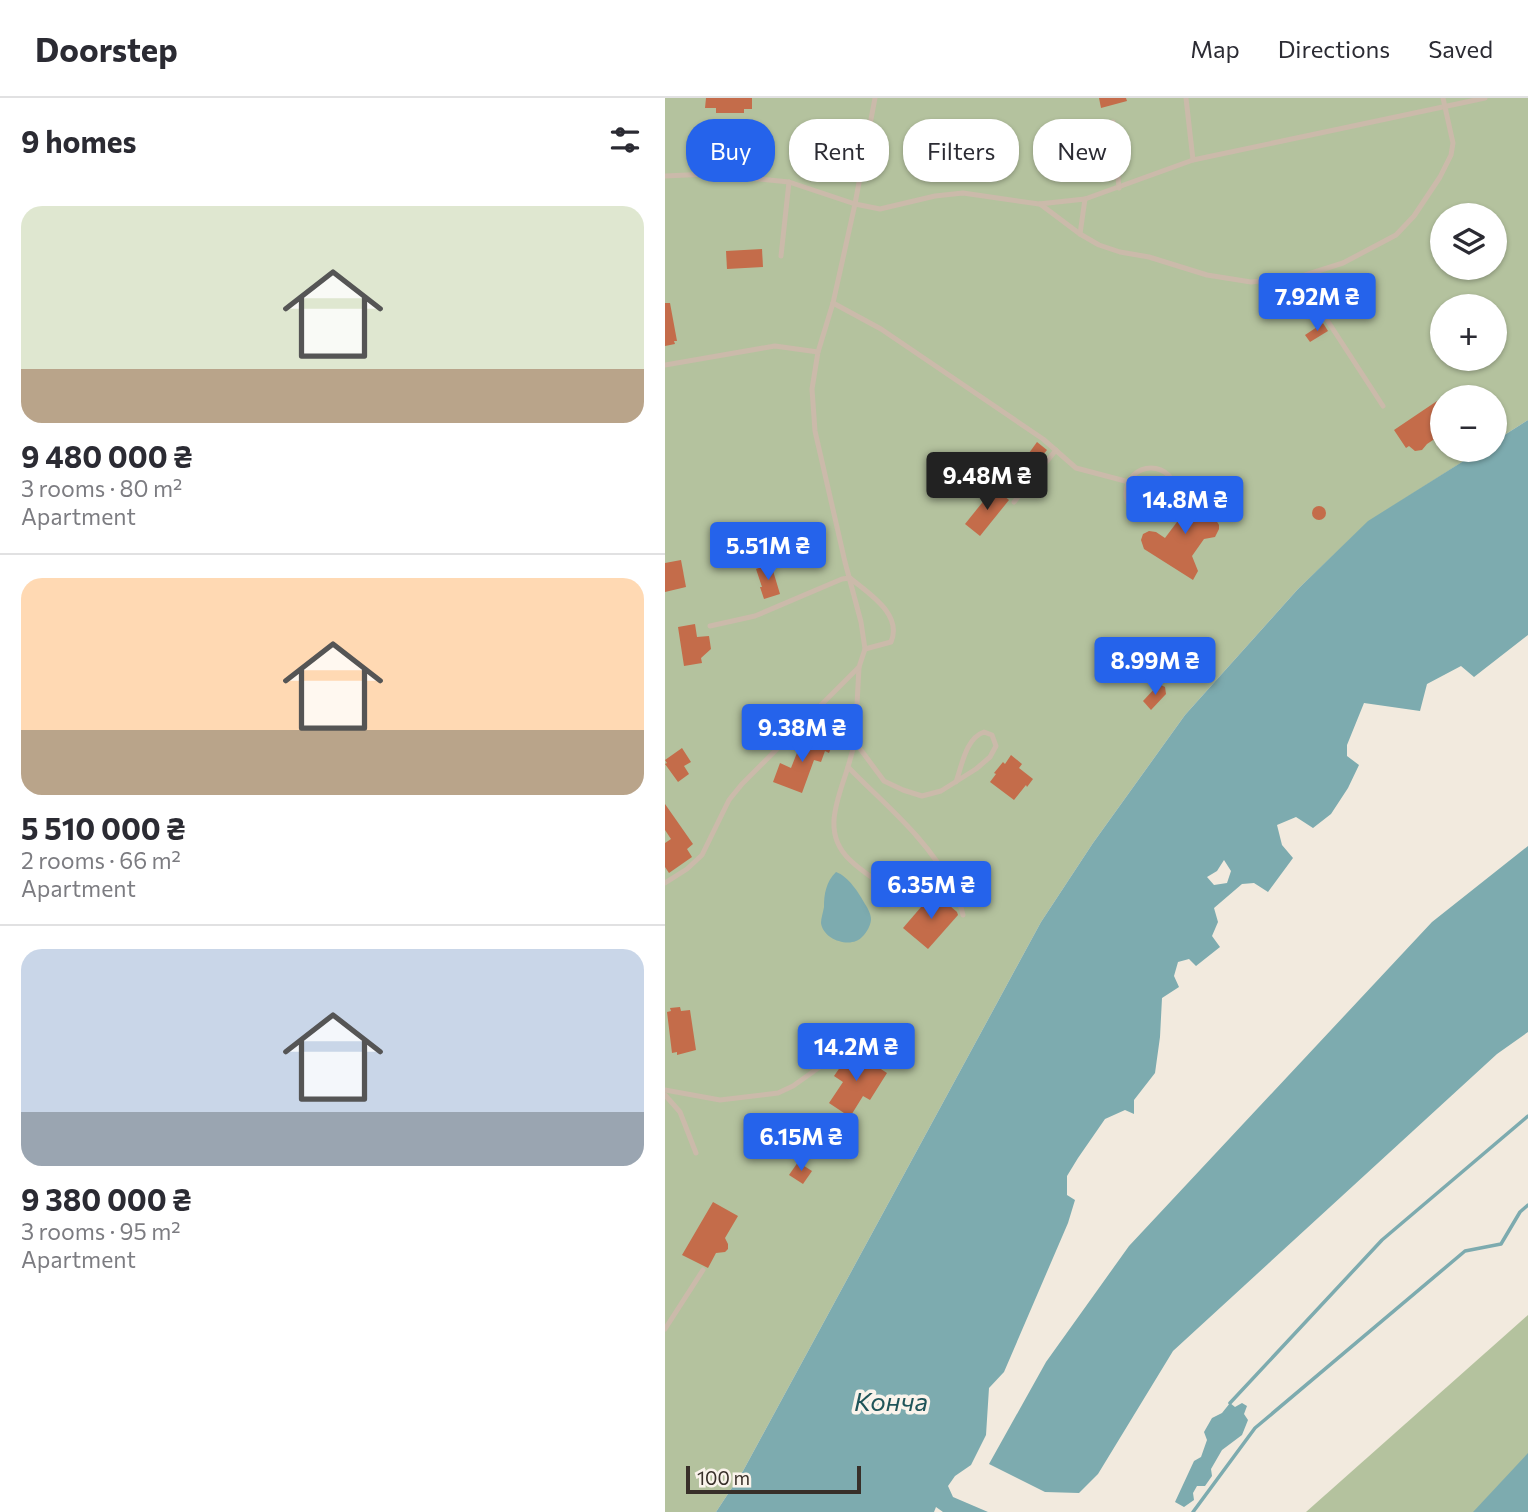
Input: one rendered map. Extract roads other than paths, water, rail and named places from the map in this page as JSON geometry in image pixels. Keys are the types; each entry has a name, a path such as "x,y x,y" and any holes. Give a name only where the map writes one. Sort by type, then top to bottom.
{"lane":[{"path":"875,98 855,204 833,303 818,352 812,389 815,432 861,622 865,649 859,667 855,742 833,817 836,842 848,858 881,884"},
{"path":"1186,98 1193,160"},
{"path":"1039,204 1080,234 1120,253 1149,257 1207,275 1251,282 1299,276 1343,263 1396,235 1414,216 1451,155 1453,144 1443,98"},
{"path":"665,176 709,174 789,182 855,204 880,209 935,196 963,193 1039,204 1085,200 1193,160 1485,98"},
{"path":"781,256 789,182"},
{"path":"1118,182 1119,188"},
{"path":"1080,234 1085,200"},
{"path":"1299,276 1383,406"},
{"path":"833,303 881,329 1043,439 1076,468 1129,482"},
{"path":"665,365 775,346 818,352"},
{"path":"1014,502 1056,450"},
{"path":"1145,469 1161,470 1173,481 1176,489 1173,506 1168,512 1153,518 1138,514 1128,502 1129,482 1145,469"},
{"path":"710,626 755,616 850,578 877,600 891,616 894,636 891,642 865,649"},
{"path":"665,883 687,869 702,855 729,800 741,784 859,667"},
{"path":"855,742 884,781 922,796 941,792 956,782 991,757 996,746 992,735 984,732 976,735 970,743 956,782"},
{"path":"848,767 923,843 943,869 962,905 963,915"},
{"path":"887,878 901,879 907,891 904,900 896,905 887,904 880,898 881,884 887,878"},
{"path":"665,1090 720,1100 778,1093 793,1086 849,1046"},
{"path":"665,1096 680,1112 697,1153"},
{"path":"665,1329 703,1270"}],"water":[{"name":"Конча","path":"1528,420 1528,635 1474,677 1461,666 1427,684 1420,711 1364,703 1347,745 1347,756 1359,765 1331,814 1313,828 1296,817 1277,825 1282,845 1293,858 1268,892 1254,883 1242,884 1214,908 1218,922 1212,936 1220,947 1196,966 1189,959 1178,962 1174,976 1179,987 1162,998 1155,1073 1134,1100 1134,1114 1125,1110 1105,1119 1067,1176 1067,1195 1075,1200 1068,1223 1004,1372 989,1388 986,1435 971,1465 955,1476 948,1486 953,1497 988,1512 943,1512 936,1507 934,1512 716,1512 743,1471 1041,922 1093,843 1185,715 1298,589 1368,521 1462,462 1507,462 1507,433","holes":["1224,860 1231,871 1227,883 1214,885 1207,877 1217,871"]},
{"path":"1528,846 1528,1032 1497,1054 1173,1351 1098,1474 1079,1493 1045,1492 989,1464 1046,1362 1129,1246 1432,922"},
{"path":"836,872 853,885 867,907 871,922 859,940 846,942 830,937 821,923 826,888"},
{"path":"1230,1403 1235,1407 1242,1403 1247,1406 1244,1414 1248,1420 1242,1435 1222,1450 1211,1469 1212,1476 1205,1486 1197,1486 1193,1493 1194,1500 1184,1507 1175,1502 1194,1461 1201,1457 1207,1440 1204,1432 1212,1418 1222,1413"},
{"path":"1528,1453 1528,1512 1473,1512"}],"waterway":[{"path":"1230,1403 1382,1240 1528,1116"},
{"path":"1193,1512 1255,1428 1465,1251 1501,1244 1520,1212 1528,1205"}]}
